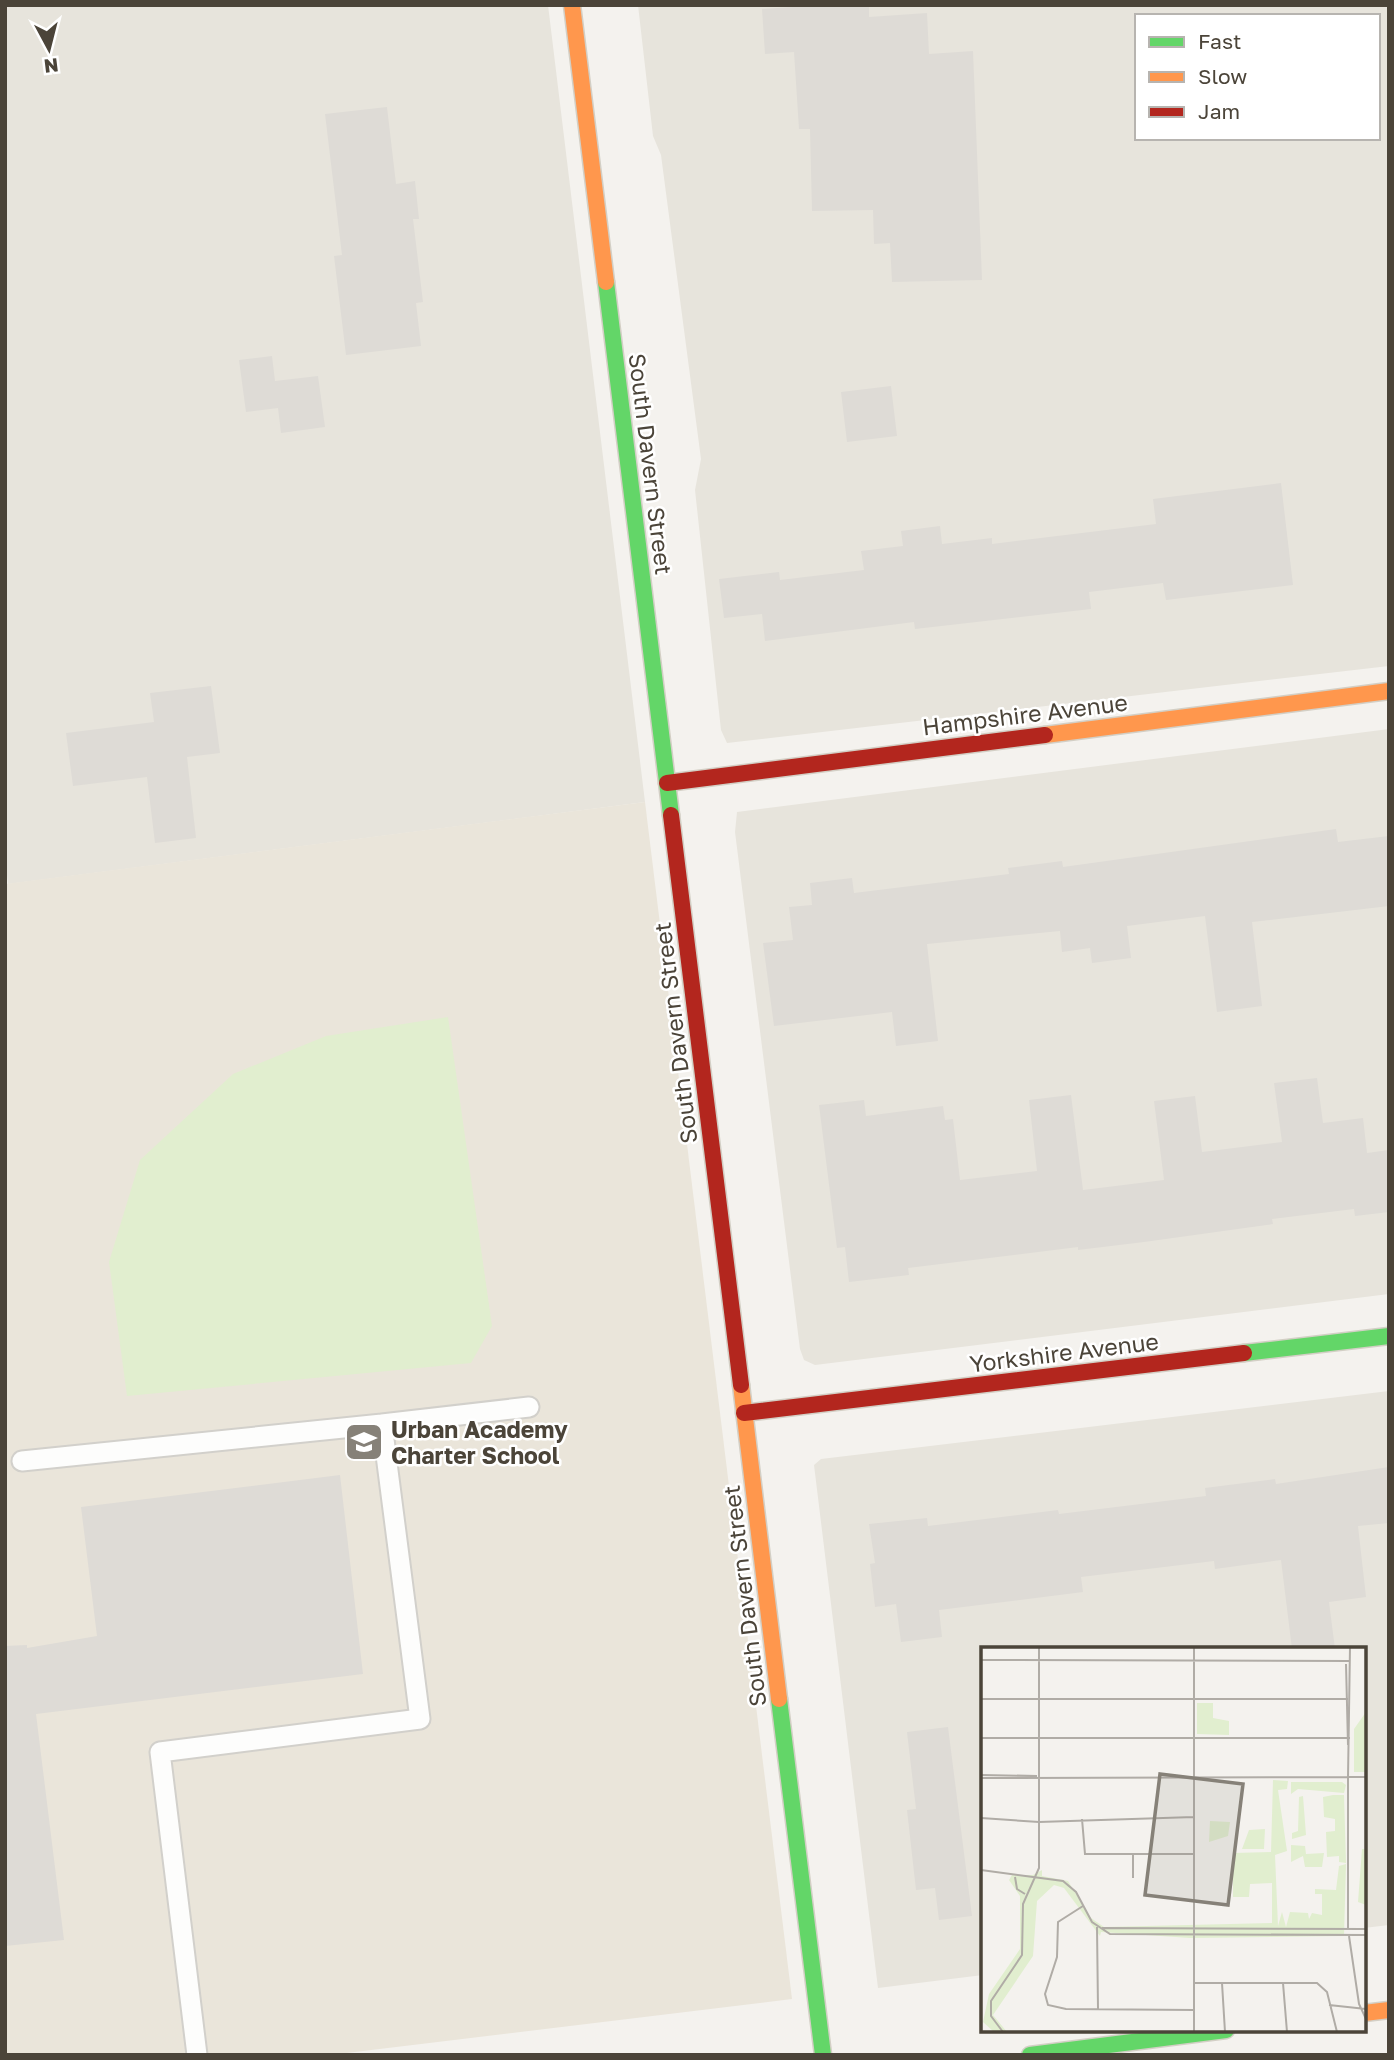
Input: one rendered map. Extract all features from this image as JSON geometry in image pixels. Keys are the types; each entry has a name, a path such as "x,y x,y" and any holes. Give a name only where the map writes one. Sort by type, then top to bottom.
{"street":[{"name":"South Davern Street","path":"572,5 823,2055"},
{"name":"Hampshire Avenue","path":"667,783 1389,691"},
{"name":"Yorkshire Avenue","path":"744,1413 1389,1336"},
{"path":"1366,2013 1389,2010"},
{"path":"1030,2055 1210,2032"}],"lane":[{"path":"22,1461 529,1407"},
{"path":"197,2055 160,1752 420,1719 382,1424"}],"shaded area":[{"path":"5,5 548,5 645,802 8,884 5,857"},
{"path":"638,5 1389,5 1389,666 727,743 721,730 695,490 701,459 661,155 653,136"},
{"path":"1389,729 1389,1294 815,1365 804,1360 800,1349 735,832 737,812"},
{"name":"Urban Academy Charter School","path":"645,802 792,1999 330,2055 5,2055 5,884"},
{"path":"1389,1391 1389,1925 1366,1928 1366,1647 981,1647 981,1975 878,1988 814,1465 821,1459"}],"green space":[{"path":"448,1017 492,1326 471,1363 127,1396 109,1262 140,1160 233,1074 326,1036"}],"building":[{"path":"869,5 869,17 927,13 929,54 973,51 982,280 892,282 890,243 874,244 873,210 812,211 810,129 799,129 794,52 765,54 762,9"},
{"path":"387,107 396,184 415,181 419,219 413,219 423,302 416,303 421,346 346,355 334,256 342,255 325,114"},
{"path":"272,356 275,381 318,376 325,427 281,433 278,408 246,412 239,360"},
{"path":"891,386 897,436 847,442 841,392"},
{"path":"1281,483 1293,585 1166,600 1163,583 1089,592 1091,609 915,629 914,622 765,641 762,614 724,618 719,579 779,572 780,580 864,570 861,551 903,546 901,531 940,526 942,544 992,538 992,544 1156,524 1153,499"},
{"path":"211,686 220,753 187,757 196,838 155,843 147,777 73,786 66,733 154,722 150,693"},
{"path":"1336,829 1338,842 1389,836 1389,906 1252,922 1262,1006 1217,1012 1205,916 1127,926 1131,958 1092,963 1090,948 1062,952 1060,931 927,944 938,1041 896,1046 892,1012 774,1026 763,943 793,940 789,907 812,905 810,883 852,878 854,893 1009,874 1008,868 1062,861 1063,867"},
{"path":"1317,1078 1323,1123 1363,1118 1367,1153 1389,1150 1389,1212 1355,1216 1354,1209 1272,1219 1273,1224 1144,1242 1078,1250 1078,1247 908,1268 909,1275 849,1282 845,1247 837,1248 819,1105 864,1100 866,1116 943,1106 945,1120 953,1119 960,1180 1037,1171 1029,1100 1071,1095 1083,1190 1164,1180 1154,1101 1195,1096 1202,1152 1282,1142 1274,1083"},
{"path":"1389,1467 1389,1523 1358,1526 1366,1597 1329,1602 1335,1647 1292,1647 1281,1560 1215,1569 1214,1561 1081,1577 1083,1592 939,1610 942,1637 901,1642 896,1604 875,1607 870,1564 875,1563 869,1524 927,1518 928,1526 1058,1510 1059,1514 1206,1496 1205,1488 1275,1479 1276,1484"},
{"path":"340,1475 363,1674 36,1714 64,1940 5,1946 5,1646 27,1645 27,1648 97,1636 81,1507"},
{"path":"948,1727 972,1916 939,1920 935,1888 916,1890 907,1810 916,1809 907,1732"}],"traffic: fast":[{"path":"606,282 671,815"},
{"path":"1244,1353 1389,1336"},
{"path":"779,1699 823,2055"},
{"path":"1030,2055 1210,2032"}],"traffic: slow":[{"path":"572,5 606,282"},
{"path":"1045,735 1389,691"},
{"path":"741,1385 779,1699"},
{"path":"1366,2013 1389,2010"}],"traffic: jam":[{"path":"667,783 1045,735"},
{"path":"671,815 741,1385"},
{"path":"744,1413 1244,1353"}],"place":[{"name":"Urban Academy Charter School","path":"364,1442"}]}
